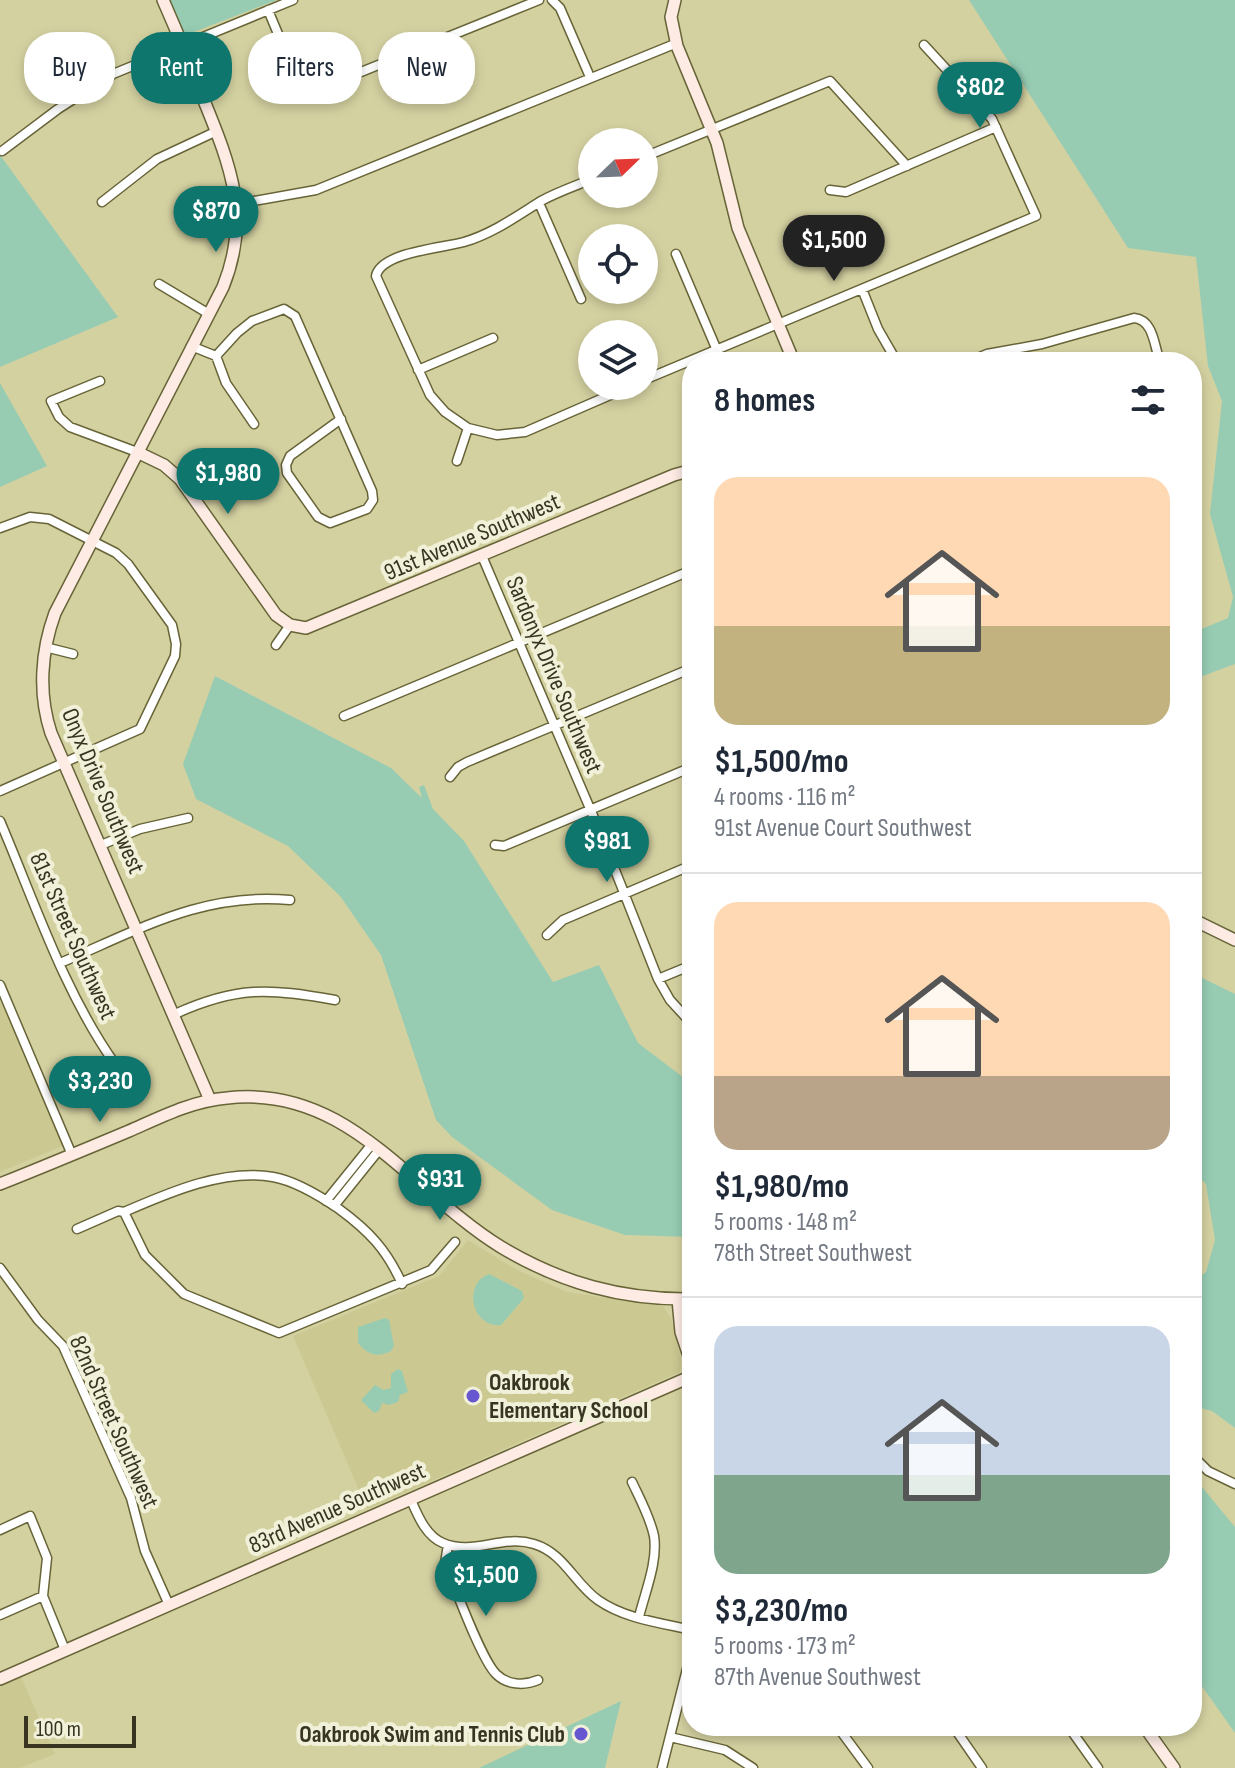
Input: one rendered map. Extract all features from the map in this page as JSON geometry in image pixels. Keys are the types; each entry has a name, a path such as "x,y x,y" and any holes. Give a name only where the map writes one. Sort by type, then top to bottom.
{"street":[{"name":"Onyx Drive Southwest","path":"163,0 177,32"},
{"path":"214,32 293,0"},
{"path":"268,10 299,84 314,91 539,0"},
{"path":"552,0 560,8 590,77"},
{"path":"675,0 671,17 677,43 712,129 738,228 790,352"},
{"path":"237,204 316,190 677,43"},
{"path":"707,352 1036,216 986,110 924,45"},
{"path":"2,151 58,109 113,74 131,66"},
{"path":"658,151 830,81 907,166"},
{"name":"Onyx Drive Southwest","path":"206,104 229,163 237,204 236,241 231,266 55,613 45,647 44,704 51,733 210,1100"},
{"path":"830,190 846,192 996,127"},
{"path":"102,202 157,159 217,131"},
{"path":"578,185 477,237 383,264 376,271 376,276 426,389 439,407 468,428 497,435 525,432 599,400"},
{"path":"539,203 578,292"},
{"path":"676,254 716,348"},
{"path":"159,284 209,314"},
{"path":"862,289 891,352"},
{"path":"216,356 252,321 284,309 295,316 341,419 373,495 367,509 330,523 318,517 286,467 290,456 341,419"},
{"path":"998,352 1042,344 1140,318 1148,325 1157,352"},
{"path":"418,370 493,338"},
{"path":"191,346 216,356 226,383 254,424"},
{"path":"658,374 682,363"},
{"path":"100,381 51,401 59,417 70,427 164,465 180,479 276,615 290,625 276,645"},
{"path":"457,461 468,428"},
{"name":"91st Avenue Southwest","path":"290,625 314,627 682,473"},
{"path":"0,528 38,517 56,521 116,553 128,564 172,625 176,650 140,729 0,791"},
{"name":"Sardonyx Drive Southwest","path":"482,556 590,809 658,979 682,1013"},
{"path":"344,716 682,574"},
{"path":"45,647 73,654"},
{"path":"450,777 467,762 682,672"},
{"path":"495,845 504,846 682,771"},
{"path":"101,845 140,829 188,818"},
{"name":"81st Street Southwest","path":"0,821 84,1015 115,1064"},
{"path":"547,935 563,920 682,869"},
{"path":"60,963 182,911 254,898 290,900"},
{"path":"1202,924 1235,940"},
{"path":"658,979 682,969"},
{"path":"0,985 72,1155"},
{"path":"175,1014 205,1000 246,992 272,991 335,1000"},
{"path":"0,1184 194,1104 210,1100 274,1097 321,1111 376,1147 482,1233 537,1267 564,1279 616,1294 682,1299"},
{"path":"330,1204 376,1147"},
{"path":"77,1229 178,1189 246,1175 274,1177 300,1186 330,1204 379,1243 390,1257 402,1284"},
{"path":"124,1212 145,1255 184,1294 279,1333 431,1270 455,1242"},
{"name":"82nd Street Southwest","path":"0,1268 38,1320 63,1346 131,1498 145,1551 169,1605"},
{"path":"678,1299 682,1335"},
{"name":"83rd Avenue Southwest","path":"0,1679 682,1380"},
{"path":"1202,1465 1235,1484"},
{"path":"632,1482 651,1527 654,1543 652,1567 639,1617"},
{"path":"411,1500 427,1530 441,1543 471,1548 509,1540 534,1544 556,1556 596,1598 622,1613 682,1628"},
{"path":"0,1530 30,1516 47,1558 43,1596 65,1650"},
{"path":"448,1545 445,1563 490,1666 507,1681 522,1684 538,1680"},
{"path":"0,1615 43,1596"},
{"path":"662,1768 682,1689"},
{"path":"844,1736 868,1768"},
{"path":"960,1736 982,1768"},
{"path":"1075,1736 1098,1768"},
{"path":"1151,1736 1174,1768"},
{"path":"670,1737 725,1750 753,1768"}],"shaded area":[{"path":"0,994 65,1145 0,1172"},
{"name":"Oakbrook Elementary School","path":"468,1240 517,1270 567,1292 663,1306 671,1318 682,1364 680,1372 367,1509 293,1336 439,1276"},
{"path":"21,1677 55,1754 20,1768 0,1768 0,1686"}],"green space":[{"path":"167,0 277,0 194,32 179,32"},
{"path":"969,0 1235,0 1235,664 1202,676 1202,629 1228,618 1233,597 1210,514 1222,401 1208,366 1196,257 1128,248"},
{"path":"0,155 118,317 0,367"},
{"path":"0,383 47,466 0,487"},
{"path":"215,676 391,768 422,798 419,787 424,785 433,809 464,841 553,982 599,965 638,1043 682,1076 682,1237 625,1235 552,1210 452,1137 436,1120 381,955 340,896 288,846 196,799 183,764"},
{"path":"1202,978 1235,994 1235,1428 1212,1411 1202,1408 1202,1275 1206,1272 1215,1240 1206,1184 1202,1180"},
{"path":"489,1274 522,1291 524,1298 501,1325 483,1320 474,1304 475,1287"},
{"path":"385,1318 389,1320 394,1346 386,1353 369,1353 358,1343 358,1327"},
{"path":"398,1369 402,1371 408,1392 400,1395 398,1402 389,1405 382,1403 379,1411 374,1413 361,1400 375,1385 384,1390 391,1388 391,1374"},
{"path":"1202,1487 1235,1527 1235,1733 1202,1686"},
{"name":"Oakbrook Swim and Tennis Club","path":"621,1701 605,1768 479,1768"}],"place":[{"name":"Oakbrook Elementary School","path":"473,1396"},
{"name":"Oakbrook Swim and Tennis Club","path":"581,1734"}]}
